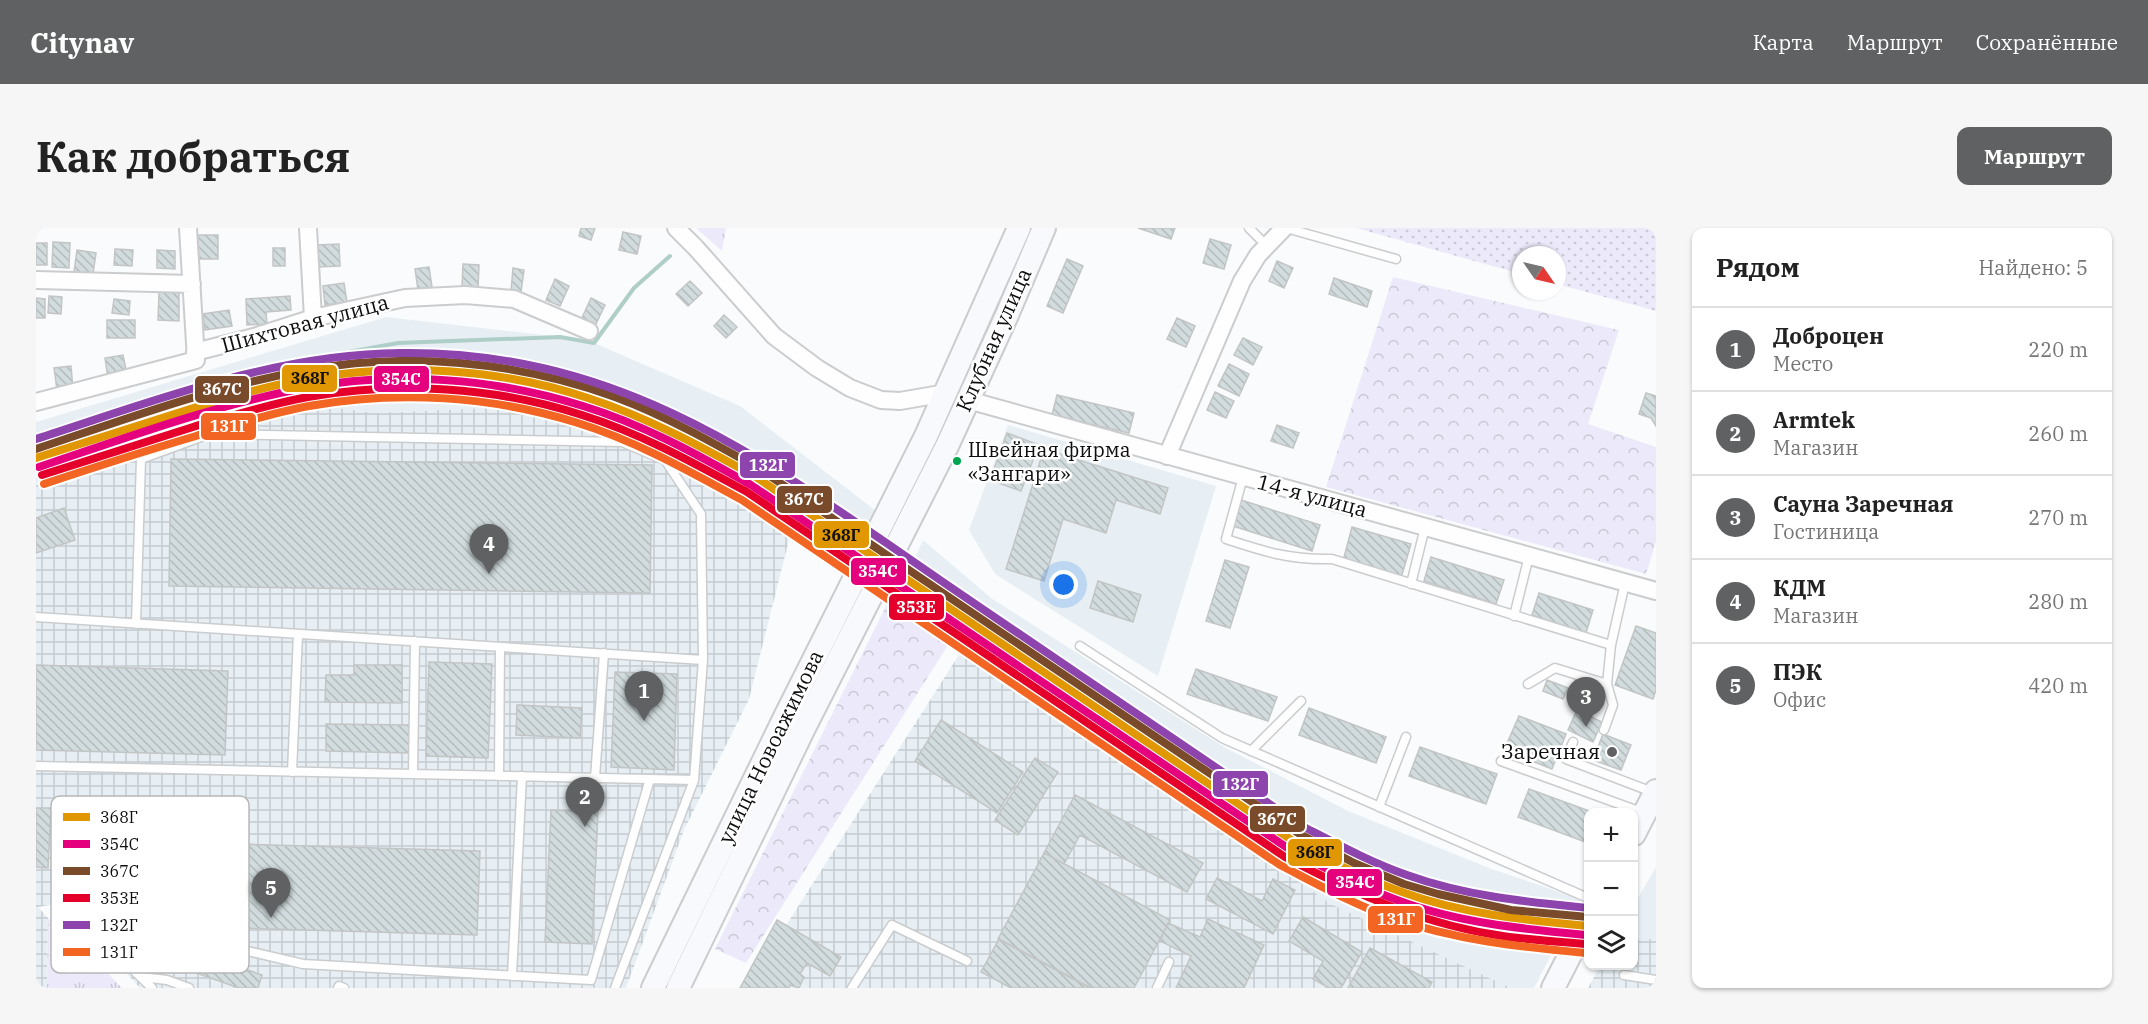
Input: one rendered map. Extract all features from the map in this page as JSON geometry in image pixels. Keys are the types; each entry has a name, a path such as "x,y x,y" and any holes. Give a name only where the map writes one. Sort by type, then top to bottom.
{"main road":[{"name":"Клубная улица","path":"901,512 946,393 1019,228"},
{"name":"Клубная улица","path":"901,512 968,400 1044,228"},
{"path":"946,393 968,400"},
{"name":"улица Новоажимова","path":"652,988 835,617 901,512"},
{"name":"улица Новоажимова","path":"678,988 855,627 901,512"},
{"path":"1638,826 1655,792"},
{"path":"1553,988 1584,928"}],"street":[{"path":"188,228 196,356"},
{"path":"308,228 313,318"},
{"path":"676,228 774,336 833,378 850,388 881,400 900,400 946,393"},
{"path":"1167,456 1242,281 1258,255 1285,228"},
{"path":"36,280 192,284"},
{"name":"Шихтовая улица","path":"36,402 196,356 313,318 405,298 465,295 514,299 589,331"},
{"name":"14-я улица","path":"968,400 1656,591"}],"lane":[{"path":"1249,228 1267,246"},
{"path":"1285,228 1396,259"},
{"path":"136,624 141,459 209,434 622,442 664,460 702,514 703,660 694,780 615,988"},
{"path":"1243,477 1227,539 1267,553 1304,560 1332,560 1611,645"},
{"path":"1411,584 1425,527"},
{"path":"1514,616 1529,556"},
{"path":"1604,730 1612,705 1607,684 1611,645 1625,583"},
{"path":"36,617 703,660"},
{"path":"292,772 298,634"},
{"path":"413,774 416,641"},
{"path":"1080,646 1222,738 1584,896"},
{"path":"499,776 500,647"},
{"path":"595,778 604,653"},
{"path":"1528,684 1555,669 1607,684"},
{"path":"1251,751 1301,700"},
{"path":"1379,807 1406,737"},
{"path":"1573,742 1566,759 1655,792"},
{"path":"1501,761 1644,813"},
{"path":"36,766 694,780"},
{"path":"512,976 522,776"},
{"path":"249,952 303,964 591,980 650,779"},
{"path":"852,988 892,925 967,961"},
{"path":"1156,988 1170,962"},
{"path":"137,973 152,988"},
{"path":"1624,975 1656,980"},
{"path":"141,977 167,980 178,986 189,988"},
{"path":"338,988 339,986 344,988"}],"shaded area":[{"path":"386,317 594,343 740,406 876,511 846,568 653,441 486,408 375,413 306,404 249,410 106,452 52,478 36,483 36,422"},
{"path":"306,404 375,413 486,408 595,422 653,441 791,532 749,699 684,830 626,988 140,988 126,973 249,973 249,796 51,796 51,905 38,907 48,918 47,988 36,988 36,483 52,478 106,452 249,410"},
{"path":"1008,425 1216,486 1158,676 995,574 969,530"},
{"path":"923,540 991,598 1224,747 1348,811 1489,868 1580,899 1534,988 1511,988 1331,904 964,647 894,603"},
{"path":"964,647 1331,904 1511,988 746,988"},
{"path":"1656,867 1656,939 1638,939 1638,898"},
{"path":"1638,939 1656,939 1656,988 1588,988 1598,970 1638,970"}],"green space":[{"path":"696,228 726,228 722,251"},
{"path":"1356,228 1656,228 1656,311 1566,286 1566,246 1512,246 1512,271"},
{"path":"1393,277 1619,330 1588,424 1656,447 1656,542 1646,574 1326,487"},
{"path":"887,604 950,642 746,963 715,949"},
{"path":"48,918 51,921 51,973 108,973 122,988 47,988"}],"building":[{"path":"581,228 595,228 591,240 579,236"},
{"path":"1138,228 1175,228 1171,239"},
{"path":"623,232 641,236 637,254 619,250"},
{"path":"196,235 218,235 218,259 196,259"},
{"path":"1210,239 1231,245 1224,269 1203,263"},
{"path":"53,242 70,243 69,268 52,267"},
{"path":"36,243 47,243 47,265 36,265"},
{"path":"339,244 340,266 318,267 317,245"},
{"path":"273,248 285,248 285,266 273,266"},
{"path":"115,249 133,250 132,266 114,265"},
{"path":"77,250 96,253 93,274 74,272"},
{"path":"157,250 175,251 175,269 157,268"},
{"path":"1067,259 1083,266 1063,313 1047,306"},
{"path":"1277,261 1293,268 1284,288 1269,281"},
{"path":"463,264 479,265 478,288 462,287"},
{"path":"429,267 432,287 418,290 415,269"},
{"path":"513,268 524,270 521,292 511,291"},
{"path":"1334,278 1372,291 1367,307 1329,294"},
{"path":"555,279 569,286 560,306 546,300"},
{"path":"690,281 702,293 688,306 676,294"},
{"path":"344,283 347,302 325,305 323,286"},
{"path":"159,292 179,292 179,321 158,320"},
{"path":"49,296 62,297 61,314 48,313"},
{"path":"290,296 291,310 266,312 267,324 247,325 246,299"},
{"path":"36,298 45,299 45,318 36,318"},
{"path":"591,298 605,305 594,328 580,322"},
{"path":"114,299 130,301 129,315 112,313"},
{"path":"229,310 232,326 205,330 203,314"},
{"path":"724,315 737,327 726,338 714,326"},
{"path":"1177,318 1195,326 1186,347 1167,339"},
{"path":"107,320 135,320 135,338 107,338"},
{"path":"1243,338 1262,347 1253,365 1234,355"},
{"path":"123,355 127,375 108,378 105,358"},
{"path":"1229,364 1249,374 1239,396 1218,386"},
{"path":"71,366 73,389 57,390 54,368"},
{"path":"1215,392 1234,401 1226,418 1207,410"},
{"path":"1646,393 1656,396 1656,426 1651,418 1639,414"},
{"path":"1057,395 1134,413 1129,433 1052,415"},
{"path":"1277,425 1299,433 1293,448 1271,441"},
{"path":"1007,433 1039,445 1021,491 990,480"},
{"path":"1044,449 1168,488 1160,514 1116,500 1106,533 1063,519 1044,581 1006,569"},
{"path":"171,459 652,465 650,593 169,586"},
{"path":"1241,500 1320,525 1312,551 1233,526"},
{"path":"64,508 75,540 36,553 36,518"},
{"path":"1352,527 1411,544 1401,578 1343,561"},
{"path":"1431,557 1504,580 1496,604 1424,581"},
{"path":"1225,560 1249,567 1230,628 1206,621"},
{"path":"1098,581 1141,595 1133,622 1090,608"},
{"path":"1539,593 1593,610 1586,633 1532,615"},
{"path":"1636,626 1656,633 1656,690 1653,699 1615,685"},
{"path":"429,662 492,664 488,758 426,756"},
{"path":"36,665 228,671 225,755 36,750"},
{"path":"354,665 402,665 402,703 325,702 326,675 354,675"},
{"path":"1196,669 1277,697 1268,721 1187,694"},
{"path":"615,672 677,674 674,770 611,767"},
{"path":"1547,680 1568,688 1563,699 1543,691"},
{"path":"517,705 582,708 580,738 516,735"},
{"path":"1309,708 1386,737 1376,763 1299,735"},
{"path":"1577,710 1602,722 1593,742 1568,730"},
{"path":"1519,716 1566,734 1552,769 1504,750"},
{"path":"941,720 1023,772 997,813 915,761"},
{"path":"326,724 410,725 410,753 326,751"},
{"name":"Заречная","path":"1603,734 1631,745 1621,770 1593,760"},
{"path":"1420,747 1497,774 1486,804 1409,776"},
{"path":"1035,758 1058,772 1018,835 995,820"},
{"path":"1529,789 1584,809 1584,842 1518,817"},
{"path":"1075,795 1203,863 1187,892 1080,835 1064,864 1044,853"},
{"path":"36,808 51,808 48,868 36,867"},
{"path":"551,810 598,812 592,944 545,942"},
{"path":"249,844 480,851 477,935 249,928"},
{"path":"1044,853 1170,920 1134,988 1090,988 998,939"},
{"path":"1217,878 1262,901 1273,879 1295,890 1273,934 1206,899"},
{"path":"1303,917 1362,952 1341,988 1329,988 1313,979 1323,961 1289,941"},
{"path":"1208,919 1264,945 1244,988 1176,988 1191,956 1160,941 1168,923 1200,937"},
{"path":"777,920 841,957 830,976 807,963 800,974 804,977 799,988 790,985 789,988 740,988"},
{"path":"999,939 1091,988 1011,988 981,972"},
{"path":"1370,948 1432,982 1429,988 1348,988"},
{"path":"249,970 262,975 258,988 239,988 196,973 249,973"}],"waterway":[{"path":"43,449 44,440 277,365 398,343 560,337 594,343 634,288 670,256"}],"transit line":[{"name":"132Г","path":"36,439 215,382 261,371 353,355 400,353 483,357 560,372 632,396 700,427 766,464 830,505 1302,826 1380,864 1429,882 1496,897 1584,908"},
{"name":"367С","path":"36,449 201,395 268,378 341,365 420,361 460,363 539,375 577,385 615,397 671,421 761,470 1298,833 1354,863 1404,884 1438,894 1511,910 1584,917"},
{"name":"368Г","path":"36,458 246,393 291,382 341,374 412,370 448,371 519,380 588,398 653,423 756,477 1306,848 1374,881 1425,900 1494,915 1584,926"},
{"name":"354С","path":"39,467 237,403 304,388 339,383 409,379 445,380 515,389 583,406 648,431 751,485 1289,849 1315,863 1355,883 1420,908 1467,920 1584,935"},
{"name":"353Е","path":"42,475 250,410 342,392 411,388 481,393 515,398 582,415 646,440 747,492 1285,857 1366,896 1421,917 1509,937 1584,944"},
{"name":"131Г","path":"44,484 252,420 309,406 343,401 376,398 445,398 512,407 578,423 641,448 742,500 1280,865 1363,906 1416,926 1488,942 1584,953"}],"place":[{"name":"Швейная фирма «Зангари»","path":"957,461"},
{"name":"КДМ","path":"489,574"},
{"name":"Доброцен","path":"644,721"},
{"name":"Сауна Заречная","path":"1586,727"},
{"name":"Заречная","path":"1612,752"},
{"name":"Armtek","path":"585,827"},
{"name":"ПЭК","path":"271,918"}]}
